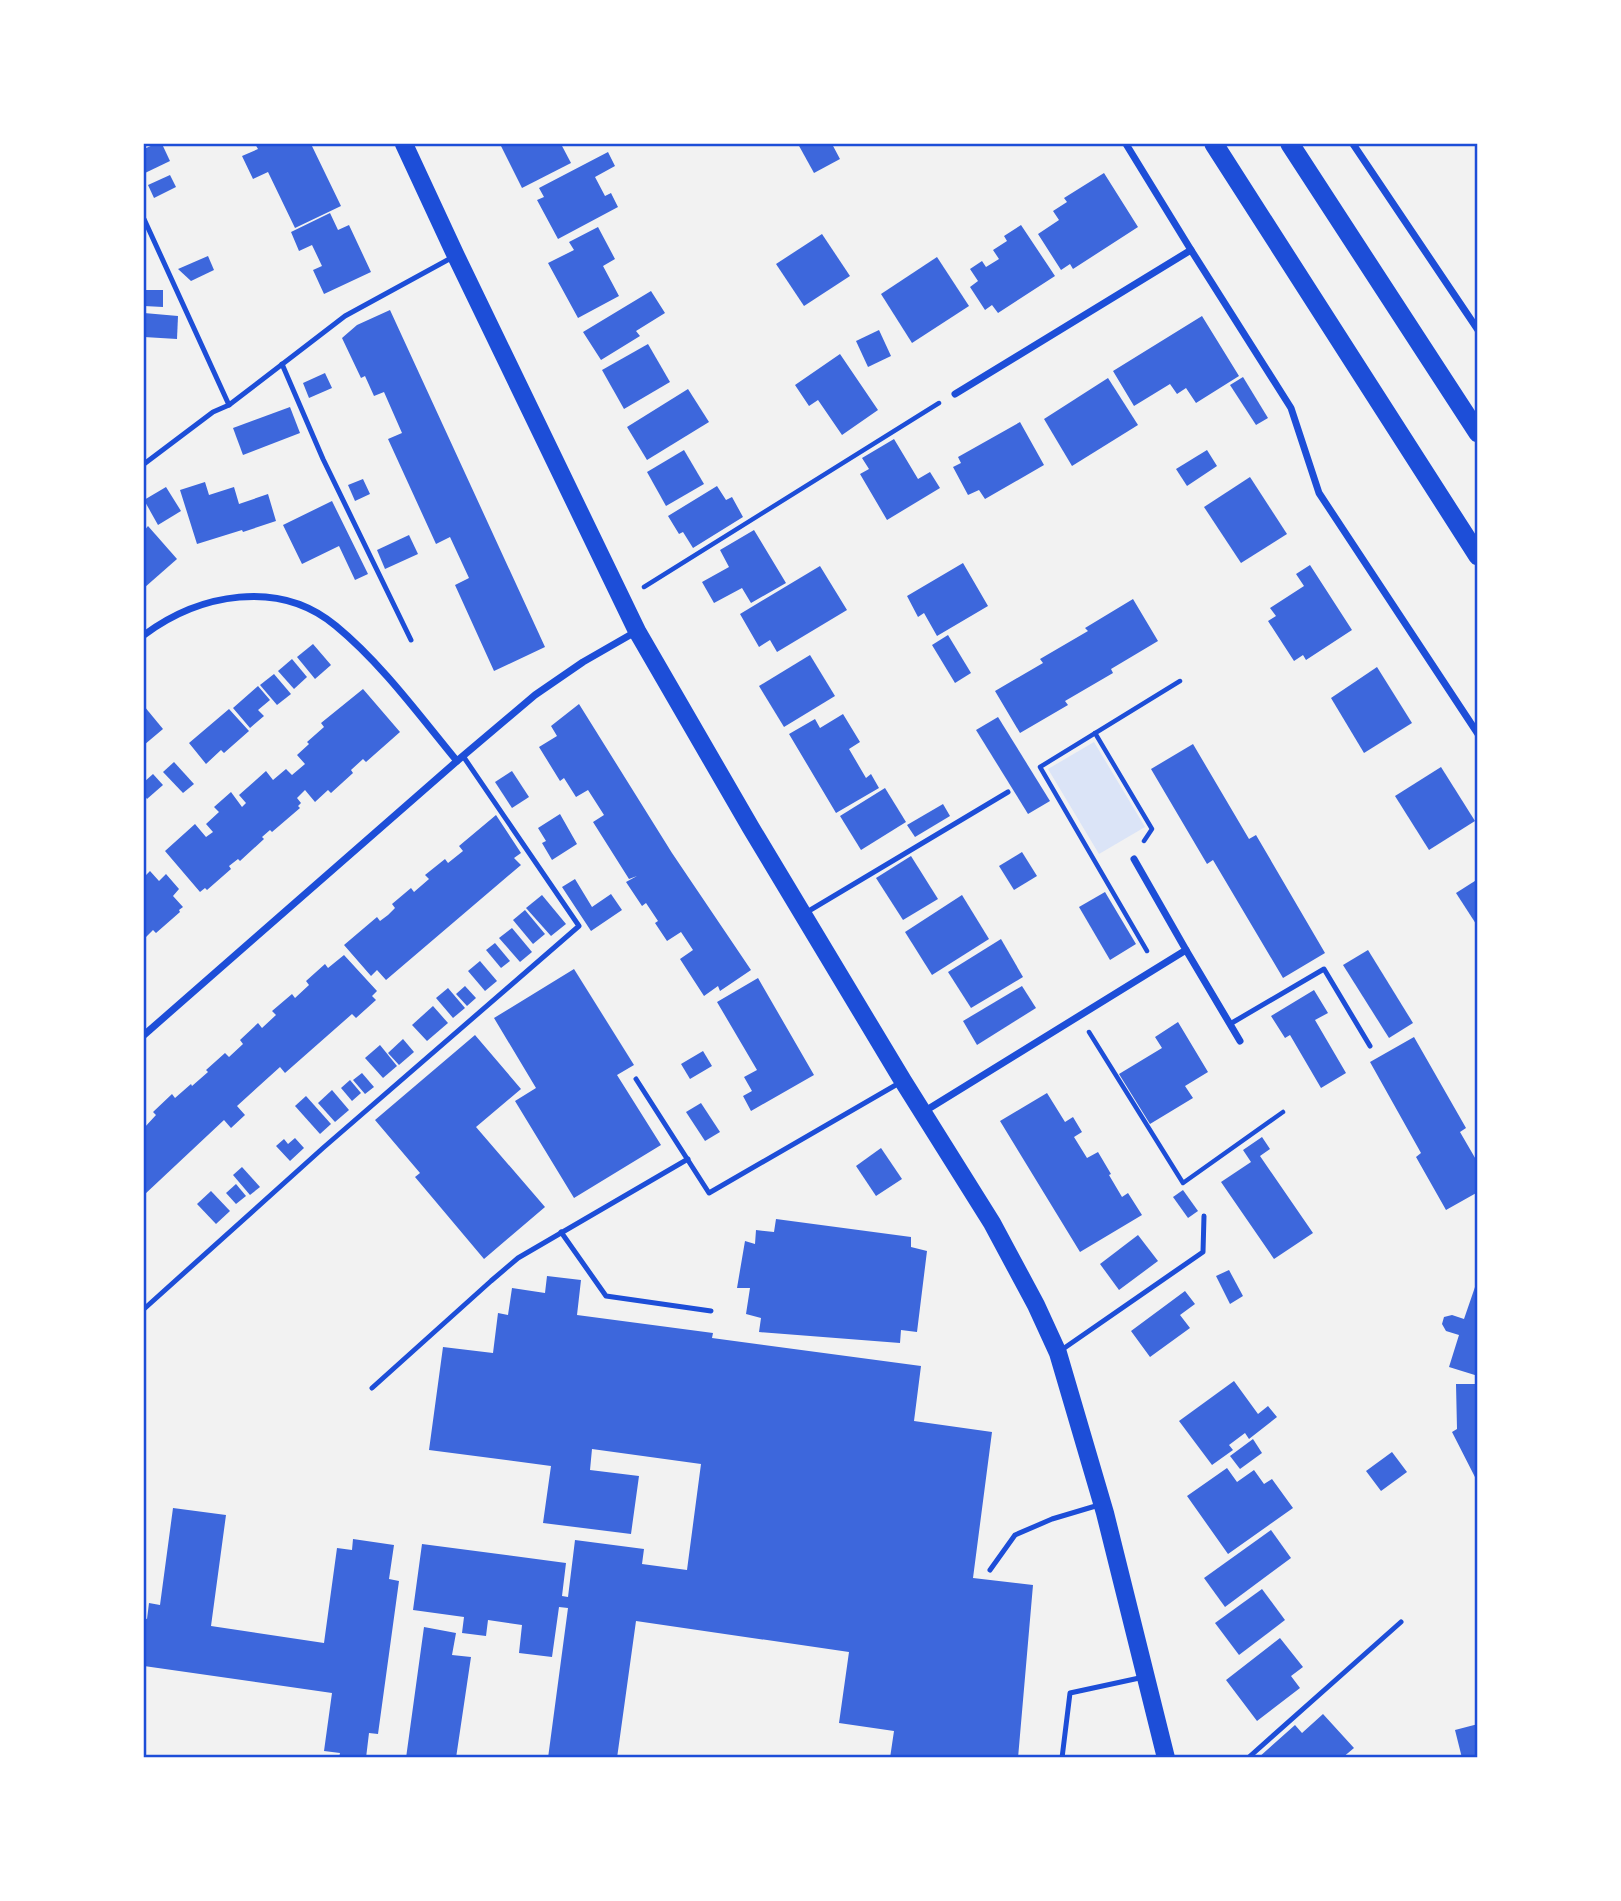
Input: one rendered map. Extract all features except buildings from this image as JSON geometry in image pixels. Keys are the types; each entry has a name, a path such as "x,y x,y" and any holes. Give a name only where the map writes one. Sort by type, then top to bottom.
{"highway":[{"path":"1214,144 1478,556"},
{"path":"1290,144 1478,433"}],"main road":[{"path":"404,144 637,631 803,915 992,1223 1036,1305 1058,1353 1102,1504 1166,1758"}],"street":[{"path":"1126,144 1291,408 1319,493 1478,734"},
{"path":"1353,144 1478,330"},
{"path":"955,394 1191,250"},
{"path":"144,635 170,618 224,598 249,596 291,602 335,624 383,672 460,759"},
{"path":"144,1035 535,695 583,662 637,631"},
{"path":"1134,859 1240,1041"},
{"path":"923,1112 1186,950"}],"lane":[{"path":"144,219 229,405"},
{"path":"144,464 214,412 229,405 345,316 456,256"},
{"path":"282,364 323,459 411,640"},
{"path":"144,1309 323,1148 579,926 460,759"},
{"path":"803,915 1008,792"},
{"path":"1230,1024 1324,969 1370,1046"},
{"path":"636,1079 709,1193 903,1081"},
{"path":"372,1388 518,1258 688,1159"},
{"path":"1058,1353 1203,1252 1204,1216"},
{"path":"561,1232 606,1296 711,1311"},
{"path":"990,1570 1015,1535 1052,1519 1102,1504"},
{"path":"1248,1758 1401,1622"},
{"path":"1062,1758 1070,1693 1146,1676"}],"path":[{"path":"622,601 955,394"},
{"path":"1158,968 1040,767 1180,681"},
{"path":"1095,733 1152,829 1134,859"},
{"path":"1079,1017 1183,1184 1283,1112"}],"shaded area":[{"path":"1094,742 1145,827 1099,854 1048,769"}]}
